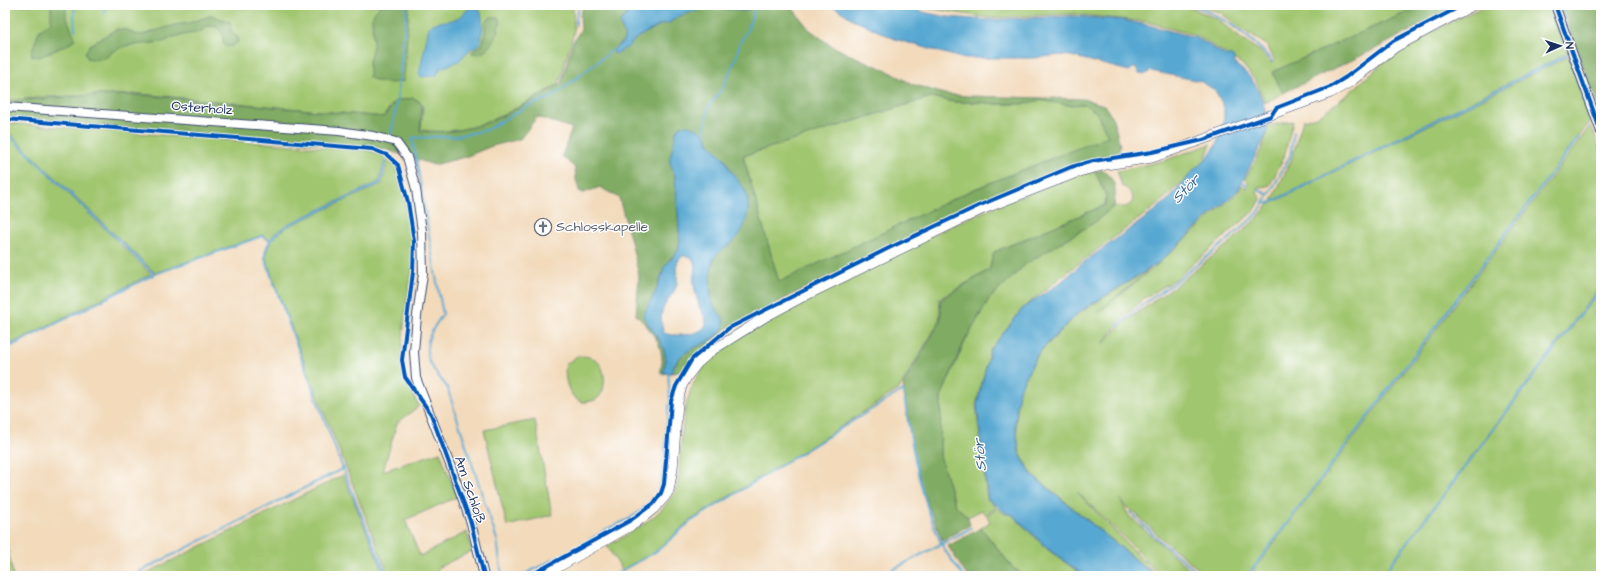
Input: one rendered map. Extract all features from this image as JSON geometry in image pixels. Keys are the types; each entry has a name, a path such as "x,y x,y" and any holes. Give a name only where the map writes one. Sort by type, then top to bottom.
{"main road":[{"path":"543,576 623,531 655,508 669,491 674,469 678,402 682,386 693,369 713,350 767,316 981,210 1079,172 1106,165 1152,158 1271,116 1338,89 1370,67 1396,46 1474,5"}],"street":[{"path":"1555,5 1601,132"},
{"name":"Osterholz","path":"5,107 339,131 373,136 396,142"},
{"name":"Am Schloß","path":"396,142 407,157 410,167 416,189 422,231 423,274 416,316 414,352 416,378 452,468 471,523 484,576"}],"green space":[{"path":"5,5 573,5 574,32 559,84 510,112 477,126 459,130 441,131 421,130 423,104 414,98 395,101 383,117 141,94 47,97 5,101"},
{"path":"52,5 66,5 66,16 75,38 71,43 40,57 32,56 31,54 39,31 51,22"},
{"path":"381,5 409,5 404,81 386,83 369,77 369,61 373,46 372,18"},
{"path":"584,5 633,5 620,23 624,33 624,38 617,46 628,47 636,38 660,25 669,23 679,16 704,8 715,7 746,11 756,5 790,5 809,29 830,45 888,71 912,84 944,94 1083,99 1104,105 1113,119 1120,145 1119,152 1116,155 1089,160 1070,166 975,206 798,292 728,328 692,359 681,372 661,374 662,360 659,346 649,329 636,315 639,276 619,198 600,187 584,193 579,191 575,168 562,156 572,128 537,117 520,139 492,146 465,157 434,165 384,149 5,118 5,101 95,95 142,95 384,117 395,101 414,98 422,104 420,131 441,132 460,130 494,120 561,84 573,42 581,29 580,15","holes":["931,97 954,102 980,102 995,104 1025,104 1040,100 1069,105 1084,104 1096,112 1108,136 972,190 779,282 743,156","677,129 706,135 711,145 724,159 733,175 743,188 748,201 733,242 719,251 714,257 711,269 710,289 713,304 721,317 710,340 682,355 672,372 663,373 665,364 664,349 643,316 655,293 663,270 670,259 678,251 680,240 675,175 670,163"]},
{"path":"907,5 1173,5 1192,8 1217,19 1240,38 1260,51 1271,63 1275,61 1267,45 1244,31 1221,13 1200,5 1423,5 1273,72 1283,93 1265,103 1256,81 1242,64 1197,36 1148,22 1073,14 989,18"},
{"path":"1423,5 1460,5 1371,51 1283,93 1272,72"},
{"path":"1486,5 1547,5 1568,53 1272,201 1291,160 1303,120 1317,117 1347,95 1402,46"},
{"path":"1560,5 1601,5 1601,113"},
{"path":"212,15 230,22 231,31 238,37 238,42 232,46 226,46 223,44 222,33 217,27 207,26 202,31 174,37 163,42 125,46 112,52 109,56 97,60 87,58 85,52 91,44 117,29 128,30 134,34 142,35 175,25 189,23"},
{"path":"491,17 499,18 501,22 498,27 499,32 485,51 477,54 472,53 472,51 482,45 485,35 485,22"},
{"path":"1569,56 1590,122 1247,576 1207,576 1162,539 1134,512 1126,507 1120,499 1129,516 1197,576 1160,576 1135,548 1077,492 1158,576 1156,576 1033,475 1020,453 1016,424 1019,390 1039,353 1079,313 1151,268 1097,313 1157,265 1238,192 1242,185 1247,188 1249,182 1245,179 1262,147 1268,126 1293,121 1284,157 1270,185 1259,188 1257,193 1261,199 1255,210 1176,279 1143,299 1117,324 1103,344 1118,327 1180,282 1231,242 1258,217 1268,205"},
{"path":"931,97 954,102 980,102 995,104 1025,104 1040,100 1069,105 1084,104 1096,112 1109,137 972,190 779,283 743,156"},
{"path":"5,123 371,151 386,157 379,182 286,225 274,234 270,240 263,235 155,273 9,133 8,135 151,274 5,347"},
{"path":"1591,125 1601,152 1601,285 1381,576 1249,576"},
{"path":"1211,144 1204,162 1156,206 1066,273 1023,308 990,350 976,405 987,499 996,507 986,515 982,510 968,517 955,505 940,456 941,397 965,342 989,299 1027,263 1095,222 1114,206 1126,207 1132,203 1133,197 1128,189 1122,186 1117,171 1163,161"},
{"path":"388,159 396,167 406,202 412,241 412,271 405,313 401,360 403,377 419,406 397,423 383,471 440,452 457,497 405,520 420,556 467,532 472,551 437,568 441,576 389,576 305,364 266,259 269,244 287,227 382,184"},
{"path":"1104,170 1115,186 1114,206 1095,222 1027,263 989,299 964,342 941,397 940,456 955,505 968,518 970,525 942,540 923,492 913,450 903,385 940,322 940,300 989,270 994,252 1105,205 1106,196 1095,171"},
{"path":"1095,171 1106,196 1105,205 994,252 989,270 939,299 939,322 899,389 810,447 689,521 657,551 622,570 607,546 646,523 670,500 677,487 679,478 682,427 687,401 697,377 704,366 718,352 733,341 835,285 939,232 1052,184"},
{"path":"1601,289 1601,576 1383,576"},
{"path":"577,356 593,358 600,364 604,374 604,385 601,394 595,400 581,402 573,396 567,385 565,376 566,364"},
{"path":"535,420 552,515 507,526 484,430"},
{"path":"343,475 385,576 141,576"},
{"path":"997,508 1005,514 1011,514 1048,550 1084,576 1026,576 1013,568 981,528 990,522 987,516"},
{"path":"981,528 1013,568 1026,576 967,576 948,546"},
{"path":"5,531 13,576 5,576"}],"water":[{"path":"633,5 678,5 684,8 695,5 756,5 746,11 715,7 704,8 679,16 669,23 660,25 636,38 628,47 615,54 613,50 623,42 625,36 620,23"},
{"name":"Stör","path":"831,5 899,5 948,17 988,20 1072,16 1122,20 1148,25 1197,38 1228,57 1230,55 1234,58 1234,63 1248,75 1256,86 1265,112 1267,133 1238,190 1157,264 1079,312 1038,353 1019,390 1015,423 1019,453 1032,475 1155,576 1085,576 1048,549 1012,514 1006,513 988,499 977,405 990,350 1023,308 1061,282 1084,262 1151,214 1170,198 1193,171 1207,158 1217,144 1224,118 1224,107 1215,90 1200,81 1151,71 1146,74 1138,73 1137,69 1135,68 1129,71 1071,56 1060,55 1035,58 961,58 895,39 854,20"},
{"path":"470,8 479,9 482,16 482,32 479,45 469,50 459,61 441,68 436,76 421,77 419,74 429,27 439,22 458,18"},
{"path":"688,125 703,132 709,143 723,157 745,190 748,199 748,212 738,237 718,253 713,259 710,288 714,306 724,322 720,333 706,343 689,350 682,355 676,362 672,372 663,373 665,364 664,349 643,316 655,293 664,267 678,251 680,241 675,175 670,163 670,158 677,129 681,126","holes":["683,256 689,256 693,260 695,269 694,287 699,306 706,323 700,331 674,335 664,333 661,321 664,306 676,287 677,263"]}],"waterway":[{"path":"75,30 74,12 76,5"},
{"path":"104,14 106,5"},
{"path":"391,134 397,100 407,5"},
{"path":"576,25 579,5"},
{"path":"706,135 704,128 709,106 723,88 737,55 739,44 747,31 756,5"},
{"path":"1192,5 1203,9 1236,28 1256,44 1272,61"},
{"path":"502,576 497,540 447,387 433,368 428,356 428,341 435,325 443,314 412,138 457,136 486,130 528,106 552,97 613,50"},
{"path":"1264,204 1272,202 1567,55"},
{"path":"1259,190 1269,195 1290,156 1294,132"},
{"path":"9,135 154,274"},
{"path":"1247,576 1579,137"},
{"path":"385,162 380,183 286,226 278,232 268,244 265,259 339,458 387,576"},
{"path":"1240,181 1248,185"},
{"path":"1118,326 1142,305 1178,280 1229,239 1258,213 1269,195"},
{"path":"5,349 155,274 262,236 270,241"},
{"path":"1382,576 1601,287"},
{"path":"521,576 576,548 607,529 629,519 642,510 658,494 665,465 666,432 670,400 668,372"},
{"path":"612,576 657,551 690,522 903,390 909,429 921,487 933,525 943,547 963,576"},
{"path":"131,576 344,468"},
{"path":"1130,512 1160,541 1202,576"},
{"path":"881,576 971,528"}],"cycle path":[{"path":"529,576 631,520 654,503 661,493 664,484 671,401 676,386 692,359 729,328 889,248 978,206 1071,167 1093,161 1152,152 1203,140 1271,116 1276,108 1330,87 1346,77 1393,41 1463,5"},
{"path":"1555,5 1601,132"},
{"path":"5,119 372,149 387,155 398,165 408,202 414,241 413,272 402,360 405,377 431,414 471,523 484,576"}],"place":[{"name":"Schlosskapelle","path":"543,227"}]}
